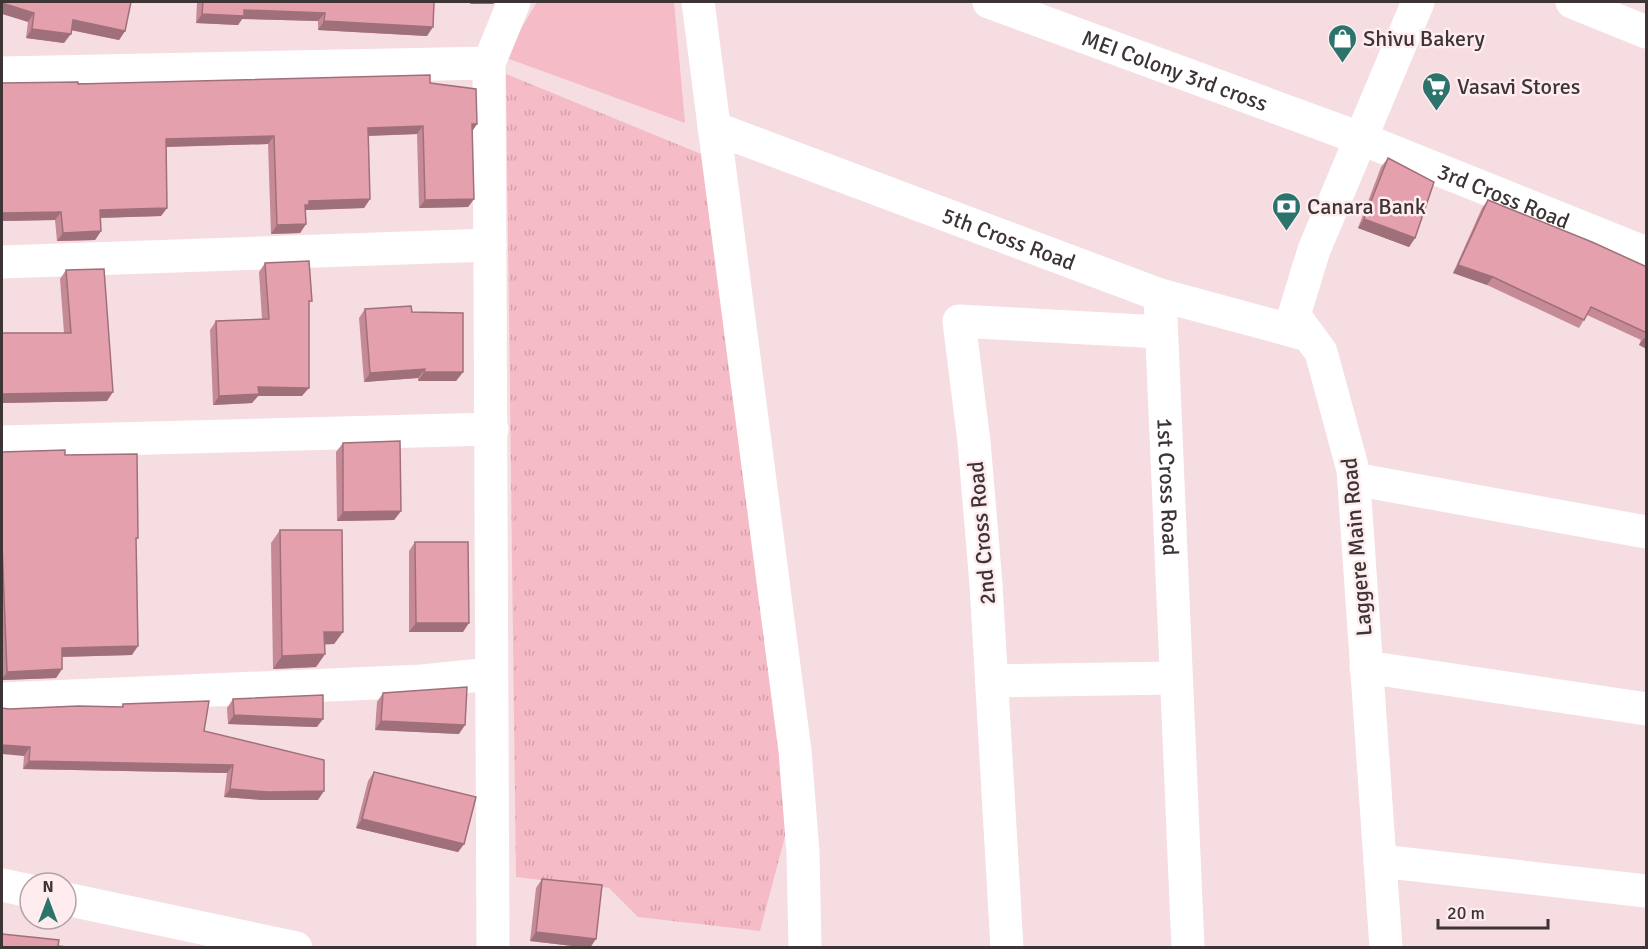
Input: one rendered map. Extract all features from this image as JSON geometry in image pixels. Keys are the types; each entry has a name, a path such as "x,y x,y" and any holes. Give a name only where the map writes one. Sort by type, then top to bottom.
{"street":[{"path":"494,948 489,63 514,2"},
{"path":"698,2 795,750 803,852 805,948"},
{"name":"MEI Colony 3rd cross","path":"989,2 1362,139"},
{"name":"Laggere Main Road","path":"1386,948 1353,470 1321,352 1294,315 1314,250 1418,2"},
{"path":"1572,2 1647,32"},
{"path":"2,74 489,63"},
{"name":"5th Cross Road","path":"714,128 1160,295 1308,334"},
{"name":"3rd Cross Road","path":"1362,139 1647,253"},
{"path":"2,262 490,245"},
{"name":"1st Cross Road","path":"1160,295 1188,948"},
{"name":"2nd Cross Road","path":"1007,948 992,681 974,442 959,321 1161,332"},
{"path":"2,442 492,429"},
{"path":"1353,479 1647,532"},
{"path":"1366,667 1647,709"},
{"path":"2,699 422,681 491,674"},
{"path":"992,681 1176,678"},
{"path":"1380,861 1647,891"},
{"path":"2,885 18,888"},
{"path":"78,901 296,948"}],"green space":[{"path":"537,2 674,2 685,123 504,57"},
{"path":"506,74 701,154 789,821 760,931 638,917 609,888 516,877"}],"building":[{"path":"2,2 131,2 125,31 73,20 71,34 32,29 34,13"},
{"path":"203,2 434,2 433,27 324,21 325,13 244,10 244,16 202,14"},
{"path":"430,75 430,83 476,89 477,124 472,124 474,199 425,200 423,126 368,128 370,199 309,201 309,205 305,205 306,224 277,225 274,136 166,139 167,208 100,210 101,231 63,233 61,212 2,213 2,83 78,82 78,84"},
{"path":"1388,158 1434,182 1415,238 1364,219"},
{"path":"1488,200 1647,267 1647,333 1591,307 1584,320 1493,277 1458,265"},
{"path":"309,261 312,301 309,301 309,388 258,387 259,394 219,396 216,321 269,319 265,263"},
{"path":"104,269 113,392 2,394 2,333 71,333 66,270"},
{"path":"411,306 412,312 463,313 463,372 424,372 425,369 370,373 365,309"},
{"path":"400,441 401,511 343,512 343,443"},
{"path":"65,450 65,455 137,454 138,646 62,648 62,669 7,672 2,544 2,452"},
{"path":"280,530 342,530 343,632 324,632 325,654 282,656"},
{"path":"415,542 468,542 469,623 416,623"},
{"path":"467,687 465,725 381,721 383,693"},
{"path":"323,695 323,719 234,715 233,699"},
{"path":"209,701 204,731 324,760 324,791 268,792 230,789 233,765 29,761 30,747 2,745 2,708 123,707 123,704"},
{"path":"374,772 476,797 464,844 362,819"},
{"path":"542,879 602,885 596,939 536,932"},
{"path":"2,934 59,940 58,946 77,948 2,948"}],"place":[{"name":"Shivu Bakery","path":"1342,64"},
{"name":"Vasavi Stores","path":"1436,112"},
{"name":"Canara Bank","path":"1286,232"}]}
